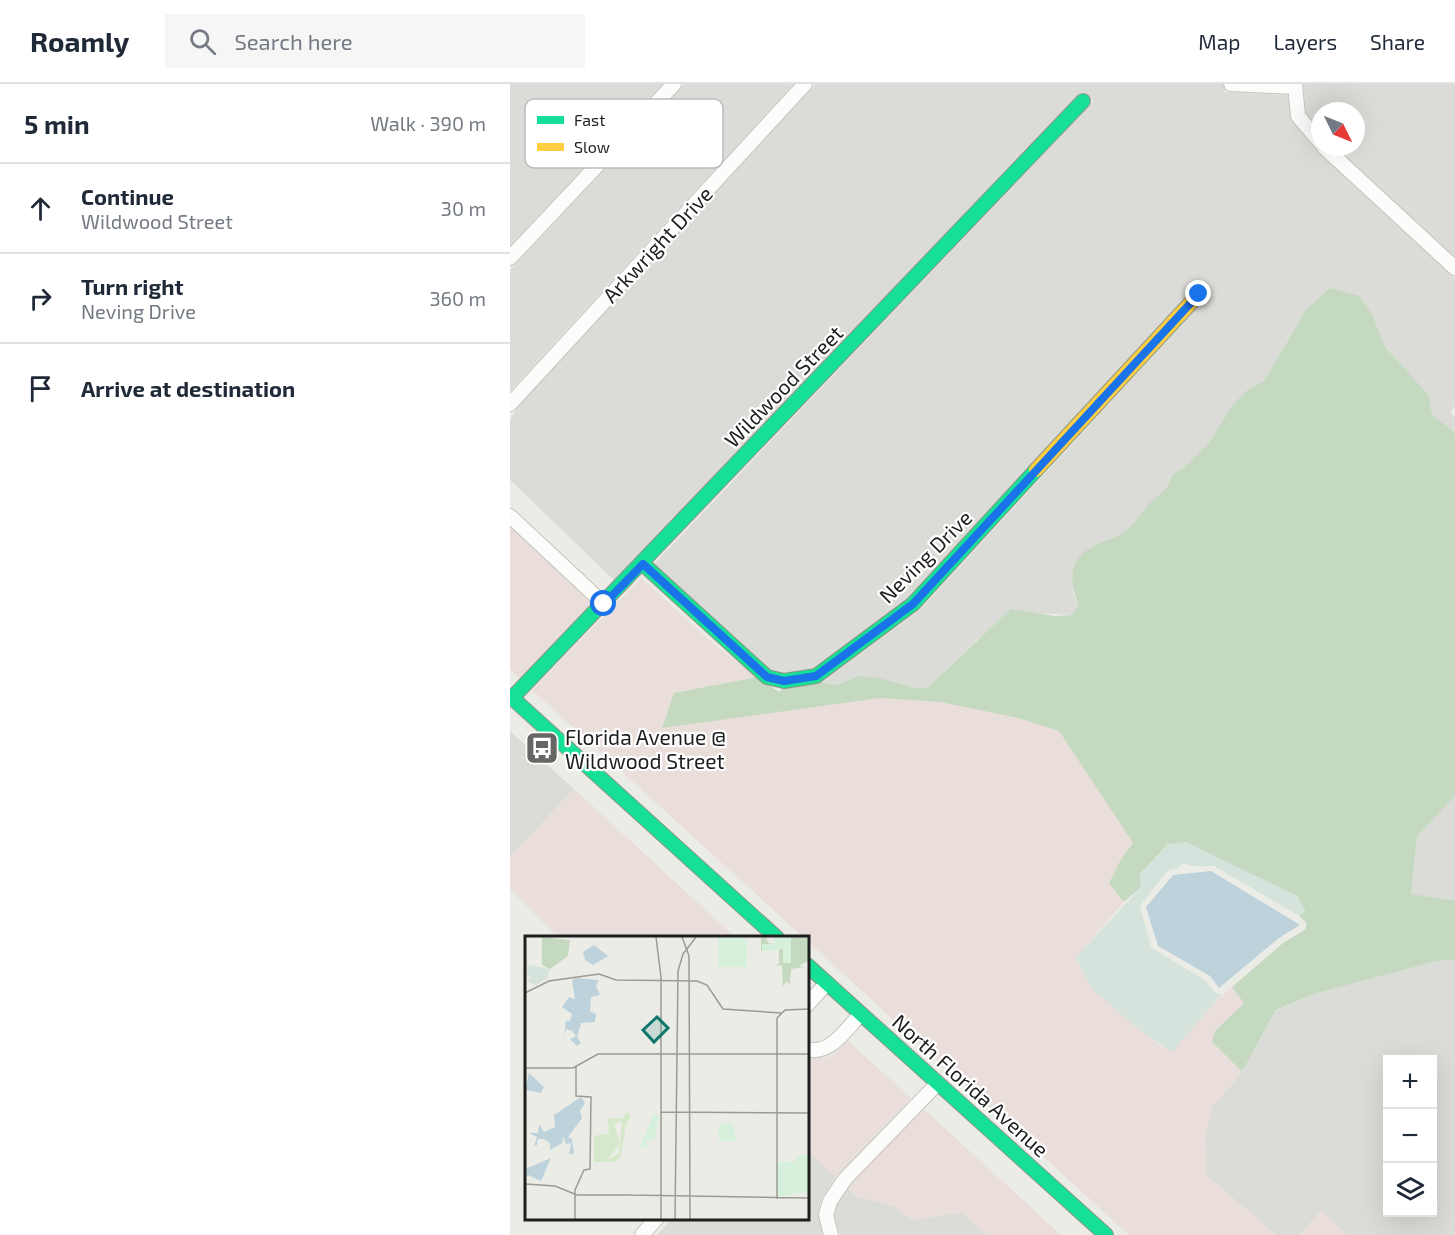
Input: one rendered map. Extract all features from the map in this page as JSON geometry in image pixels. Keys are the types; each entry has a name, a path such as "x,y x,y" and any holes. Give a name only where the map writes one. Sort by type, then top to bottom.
{"street":[{"path":"660,99 674,84"},
{"name":"Arkwright Drive","path":"510,404 805,84"},
{"path":"1232,84 1294,86 1298,116 1311,131"},
{"name":"Wildwood Street","path":"511,697 643,564 1083,101"},
{"path":"1334,156 1455,268"},
{"path":"510,258 595,168"},
{"name":"Neving Drive","path":"643,564 767,677 784,681 816,676 913,604 1199,294"},
{"path":"510,516 604,604"},
{"path":"511,697 775,936"},
{"name":"North Florida Avenue","path":"808,966 1106,1235"},
{"path":"808,1004 827,983"},
{"path":"808,1050 821,1051 828,1048 861,1014"},
{"path":"831,1235 826,1215 830,1201 844,1179 938,1083"},
{"path":"642,1235 655,1220"}],"shaded area":[{"path":"510,84 663,84 649,99 525,99 525,168 584,168 510,246"},
{"path":"685,84 794,84 723,161 723,99 671,99"},
{"path":"816,84 1224,84 1225,92 1287,95 1293,120 1311,142 1311,156 1322,156 1455,278 1455,406 1450,412 1455,417 1455,433 1432,414 1428,394 1385,347 1373,316 1306,310 1264,381 1246,391 1233,404 1209,443 1185,467 1172,475 1169,488 1150,503 1128,530 1110,542 1091,547 1073,592 1079,604 1071,615 1035,613 977,640 928,687 916,688 879,678 853,678 835,685 822,682 919,611 1210,294 1198,283 908,598 812,668 783,673 770,670 654,564 1094,101 1082,91 615,581 510,480 510,420 520,403"},
{"path":"1303,84 1455,84 1455,258 1344,156 1365,156 1365,102 1311,102 1311,119 1306,113"},
{"path":"606,168 716,168 510,391 510,270"},
{"path":"510,527 593,604 520,679 510,669"},
{"path":"641,578 713,643 757,677 674,693 663,727 880,698 940,702 1018,718 1059,731 1133,843 1121,859 1109,883 1125,901 1076,957 1092,988 1163,1048 1232,987 1245,1003 1215,1031 1212,1042 1242,1072 1212,1107 1205,1136 1206,1175 1276,1235 1129,1235 808,942 808,936 802,936 532,690"},
{"path":"510,731 574,789 510,857"},
{"path":"574,789 734,936 557,936 510,889 510,857"},
{"path":"1455,796 1455,901 1411,895 1417,836"},
{"path":"1186,842 1297,896 1305,911 1299,916 1214,866 1192,866 1183,863 1178,868 1168,870 1140,906 1151,947 1206,981 1215,993 1222,994 1172,1052 1143,1033 1091,988 1076,957 1141,887 1140,875 1168,844"},
{"path":"1455,960 1455,1235 1347,1235 1321,1211 1299,1235 1276,1235 1206,1175 1205,1136 1212,1107 1242,1072 1276,1011 1317,993 1437,961"},
{"path":"847,1040 911,1098 836,1177 808,1150 808,1057 825,1058 834,1054"},
{"path":"924,1109 1061,1235 987,1235 961,1212 912,1220 894,1206 856,1196 848,1188 851,1184"},
{"path":"808,1150 836,1177 822,1198 818,1212 823,1235 657,1235 671,1220 808,1220"},
{"path":"848,1188 856,1196 894,1206 912,1220 961,1212 987,1235 840,1235 834,1216 837,1205"},
{"path":"1321,1211 1347,1235 1299,1235"}],"green space":[{"path":"1330,288 1359,296 1373,316 1385,347 1428,394 1432,414 1455,433 1455,796 1417,836 1411,894 1455,901 1455,960 1437,961 1317,993 1276,1010 1242,1072 1212,1042 1215,1031 1244,1003 1232,987 1283,943 1306,929 1306,922 1299,916 1305,911 1297,896 1168,844 1140,874 1141,887 1125,901 1122,900 1109,883 1121,859 1133,843 1059,731 1018,718 940,702 880,698 662,728 674,693 757,677 779,692 783,688 822,682 835,685 860,676 879,678 916,688 928,687 1011,609 1055,616 1071,615 1079,604 1072,580 1078,558 1092,547 1126,531 1147,506 1167,488 1172,475 1185,467 1209,443 1233,404 1246,391 1264,381 1306,310"}],"water":[{"path":"1211,871 1300,925 1279,938 1219,988 1210,976 1158,946 1146,907 1173,875"}],"traffic: fast":[{"path":"512,698 1083,101"},
{"path":"643,564 767,677 784,681 816,676 913,604 1036,470"},
{"path":"510,696 775,936"},
{"path":"808,966 1106,1235"}],"traffic: slow":[{"path":"1036,470 1199,294"}],"place":[{"name":"Florida Avenue @ Wildwood Street","path":"542,748"}],"route":[{"path":"604,604 643,564 767,677 784,681 816,676 913,604 1199,294"}]}
